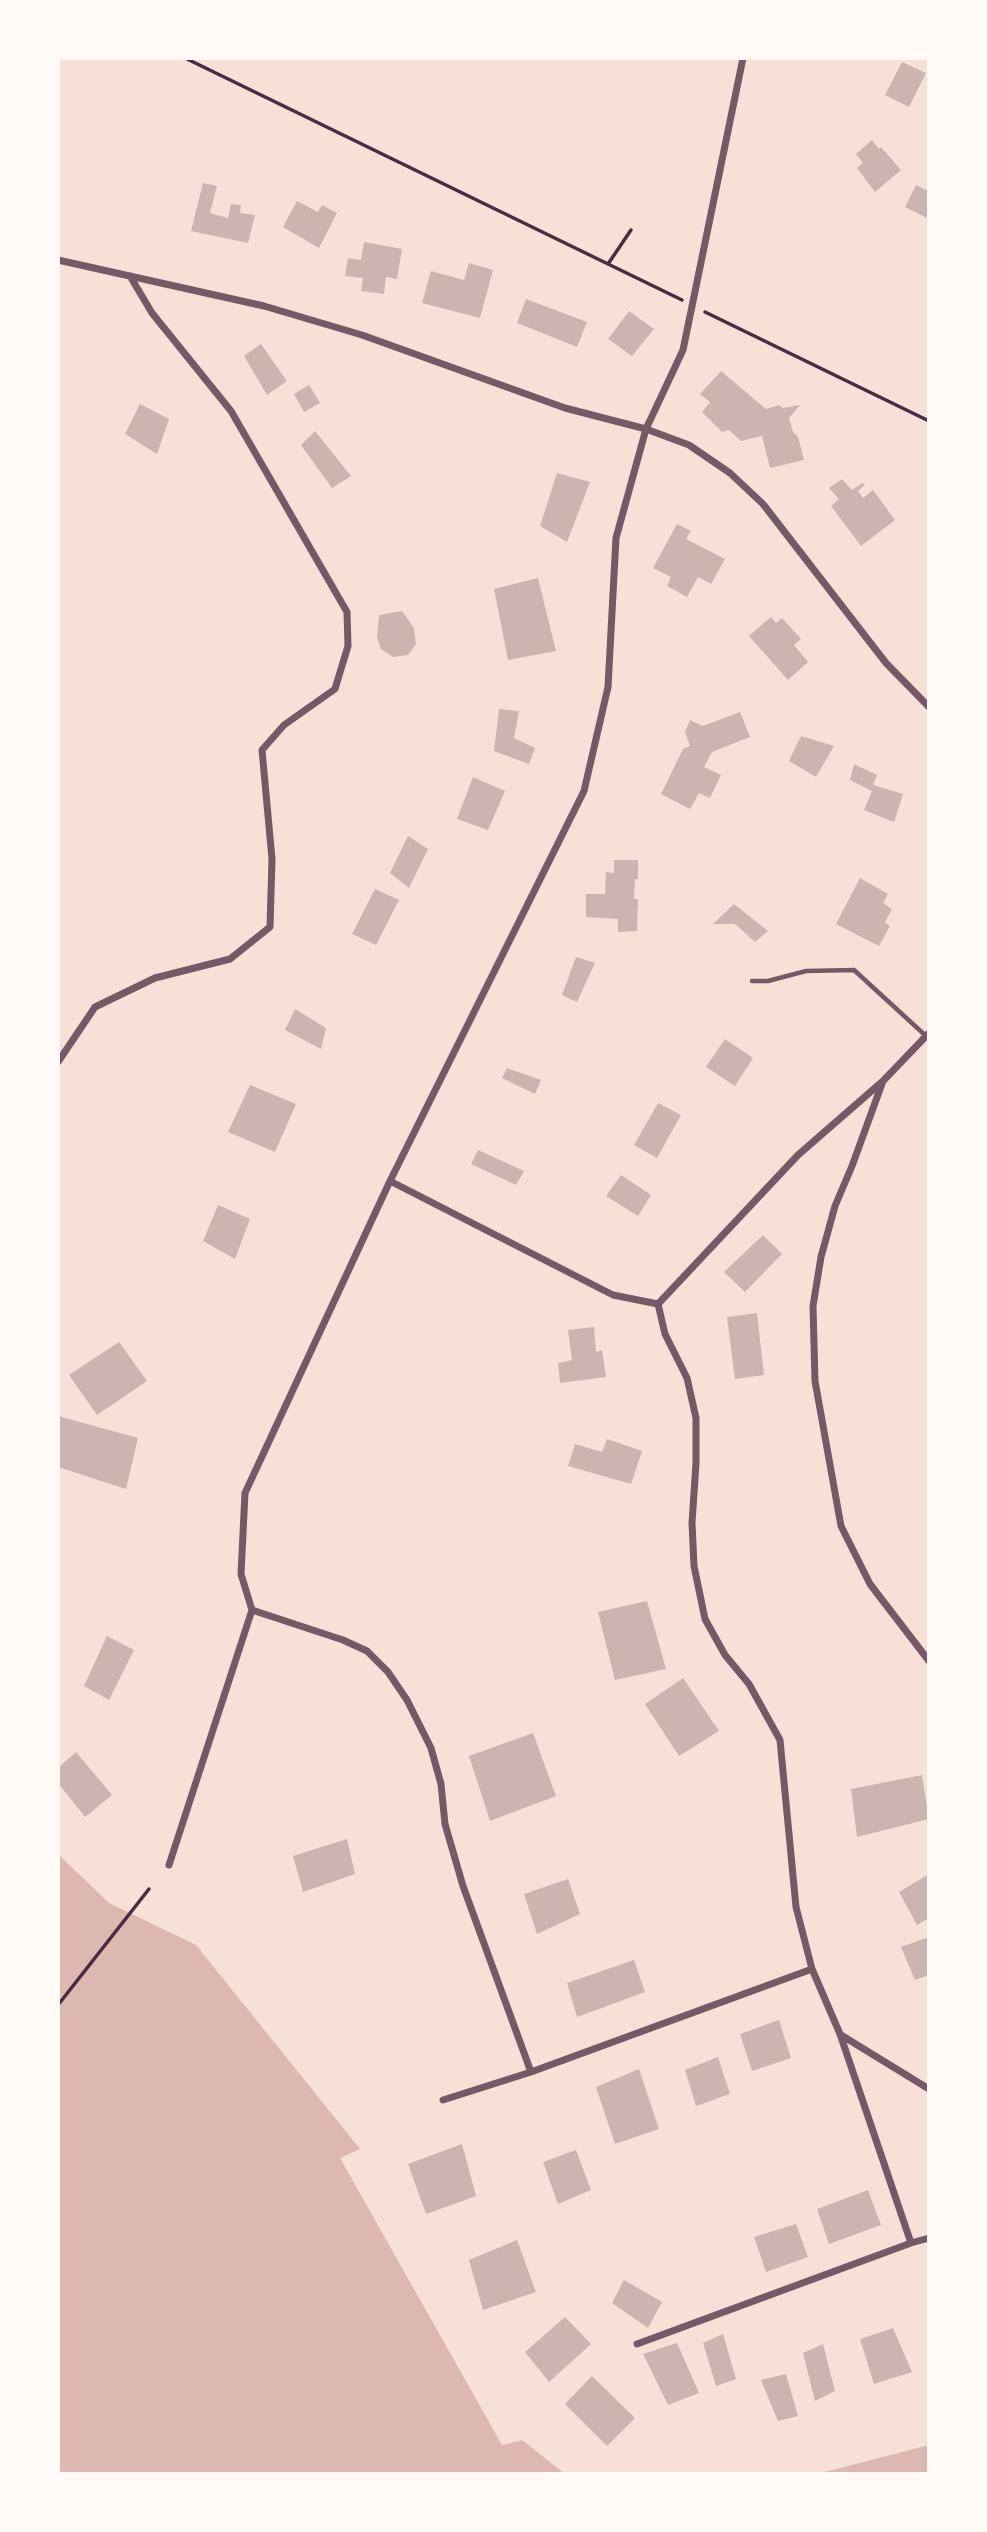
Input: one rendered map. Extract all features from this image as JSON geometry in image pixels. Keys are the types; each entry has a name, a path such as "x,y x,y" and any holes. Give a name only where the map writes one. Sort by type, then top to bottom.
{"street":[{"path":"169,1865 253,1610 241,1574 245,1493 390,1181 583,791 608,687 616,538 646,429 683,350 743,58"},
{"path":"58,260 264,306 362,335 565,408 646,429 689,445 730,473 763,505 886,663 929,707"},
{"path":"58,1062 94,1007 155,978 230,959 270,927 272,859 262,750 284,725 335,689 348,646 346,612 231,411 152,313 130,276"},
{"path":"658,1304 799,1155 883,1081 928,1034"},
{"path":"883,1081 835,1206 821,1257 813,1306 815,1381 841,1526 870,1584 929,1661"},
{"path":"390,1181 613,1295 658,1304"},
{"path":"658,1304 665,1334 687,1378 696,1418 692,1522 694,1566 705,1619 725,1655 749,1684 780,1740 796,1908 812,1969 840,2034 911,2243"},
{"path":"253,1610 343,1640 367,1651 388,1672 407,1700 431,1748 442,1784 445,1824 463,1886 531,2072"},
{"path":"443,2100 531,2072 812,1969"},
{"path":"840,2034 929,2089"},
{"path":"637,2344 929,2238"}],"lane":[{"path":"752,981 768,981 806,971 854,970 928,1034"}],"path":[{"path":"185,58 672,295"},
{"path":"608,264 631,230"},
{"path":"726,323 929,421"},
{"path":"58,2005 149,1889"}],"shaded area":[{"path":"58,1854 109,1903 196,1945 360,2149 340,2158 502,2445 522,2440 565,2474 58,2474"},
{"path":"929,2445 929,2474 817,2474"}],"building":[{"path":"902,62 926,73 909,107 885,95"},
{"path":"872,140 901,170 875,192 857,168 863,163 856,154"},
{"path":"203,183 217,186 210,213 228,218 231,204 241,205 240,213 255,215 248,243 191,231"},
{"path":"916,185 929,189 929,219 905,207"},
{"path":"297,201 318,212 322,205 337,213 319,248 283,227"},
{"path":"364,242 402,249 397,279 386,277 384,294 361,291 363,278 345,276 348,258 361,260"},
{"path":"469,263 493,270 480,318 422,303 431,271 464,280"},
{"path":"526,299 587,322 577,347 517,323"},
{"path":"629,311 654,329 632,356 608,339"},
{"path":"261,344 287,381 267,395 244,356"},
{"path":"721,371 766,409 779,405 783,408 800,405 789,418 804,460 770,468 762,436 741,441 729,430 722,432 702,412 710,402 700,394"},
{"path":"309,385 320,403 304,412 294,394"},
{"path":"140,404 169,419 157,454 125,434"},
{"path":"315,431 351,476 332,488 301,445"},
{"path":"557,473 590,482 567,542 540,526"},
{"path":"842,479 852,490 862,483 865,485 858,491 863,498 873,490 895,520 861,546 831,506 839,499 829,488"},
{"path":"677,524 691,531 686,539 725,559 711,584 698,577 687,597 667,586 671,577 653,568"},
{"path":"538,578 556,651 508,660 494,589"},
{"path":"402,611 414,628 416,644 408,655 393,657 381,649 377,637 379,615"},
{"path":"771,617 776,623 782,618 801,639 794,645 808,662 788,680 749,636"},
{"path":"499,709 519,711 514,738 535,748 529,764 494,751"},
{"path":"740,712 750,737 712,752 704,767 721,775 710,798 699,793 690,809 661,794 683,749 690,746 685,732 690,720 703,726"},
{"path":"801,736 834,746 816,777 789,761"},
{"path":"854,764 877,775 873,785 903,794 894,822 864,810 872,791 850,780"},
{"path":"473,777 505,791 488,830 457,819"},
{"path":"408,836 428,849 409,888 390,873"},
{"path":"614,860 638,860 634,899 638,899 637,931 618,932 618,919 586,917 586,894 605,894 606,872 614,873"},
{"path":"860,878 888,894 883,903 892,909 885,922 890,926 879,946 836,924"},
{"path":"375,889 399,900 376,945 352,934"},
{"path":"734,904 768,931 755,942 735,924 713,924"},
{"path":"576,957 595,963 577,1002 562,995"},
{"path":"295,1009 326,1028 321,1049 285,1030"},
{"path":"725,1039 753,1058 735,1086 706,1067"},
{"path":"507,1068 541,1080 535,1094 502,1078"},
{"path":"250,1085 296,1104 275,1152 228,1132"},
{"path":"658,1103 681,1115 657,1158 634,1145"},
{"path":"478,1150 524,1171 516,1185 471,1164"},
{"path":"621,1175 651,1195 638,1216 606,1196"},
{"path":"218,1205 250,1219 235,1259 203,1241"},
{"path":"763,1235 782,1254 745,1292 724,1272"},
{"path":"757,1313 764,1375 735,1379 727,1317"},
{"path":"594,1327 596,1352 602,1350 606,1377 560,1383 558,1363 572,1360 568,1330"},
{"path":"119,1342 147,1381 97,1415 69,1375"},
{"path":"58,1416 138,1438 126,1489 58,1467"},
{"path":"607,1439 642,1451 631,1484 568,1466 575,1444 602,1452"},
{"path":"647,1601 666,1669 615,1680 598,1612"},
{"path":"107,1636 134,1650 109,1700 84,1686"},
{"path":"683,1678 719,1731 679,1756 645,1704"},
{"path":"533,1733 556,1796 490,1821 469,1756"},
{"path":"76,1752 112,1795 85,1817 58,1783 58,1768"},
{"path":"922,1775 929,1819 857,1837 851,1789"},
{"path":"347,1839 355,1874 303,1892 293,1856"},
{"path":"929,1874 929,1918 917,1925 899,1892"},
{"path":"568,1879 580,1914 537,1934 524,1894"},
{"path":"929,1937 929,1975 915,1980 901,1947"},
{"path":"634,1960 645,1992 577,2017 567,1983"},
{"path":"779,2020 791,2058 752,2071 740,2034"},
{"path":"718,2057 730,2094 696,2106 685,2070"},
{"path":"639,2069 659,2129 615,2144 596,2087"},
{"path":"462,2144 476,2196 426,2214 408,2164"},
{"path":"576,2150 591,2190 558,2204 543,2162"},
{"path":"868,2190 881,2225 829,2244 817,2209"},
{"path":"796,2224 808,2257 766,2272 754,2237"},
{"path":"517,2240 536,2292 483,2310 469,2260"},
{"path":"624,2280 662,2302 648,2328 612,2303"},
{"path":"565,2317 591,2344 549,2382 525,2352"},
{"path":"893,2328 912,2372 874,2384 860,2339"},
{"path":"723,2334 736,2379 716,2386 703,2343"},
{"path":"677,2343 699,2393 668,2405 643,2354"},
{"path":"823,2344 835,2391 815,2401 803,2353"},
{"path":"786,2374 798,2416 778,2421 761,2380"},
{"path":"592,2376 635,2418 607,2446 565,2404"}]}
